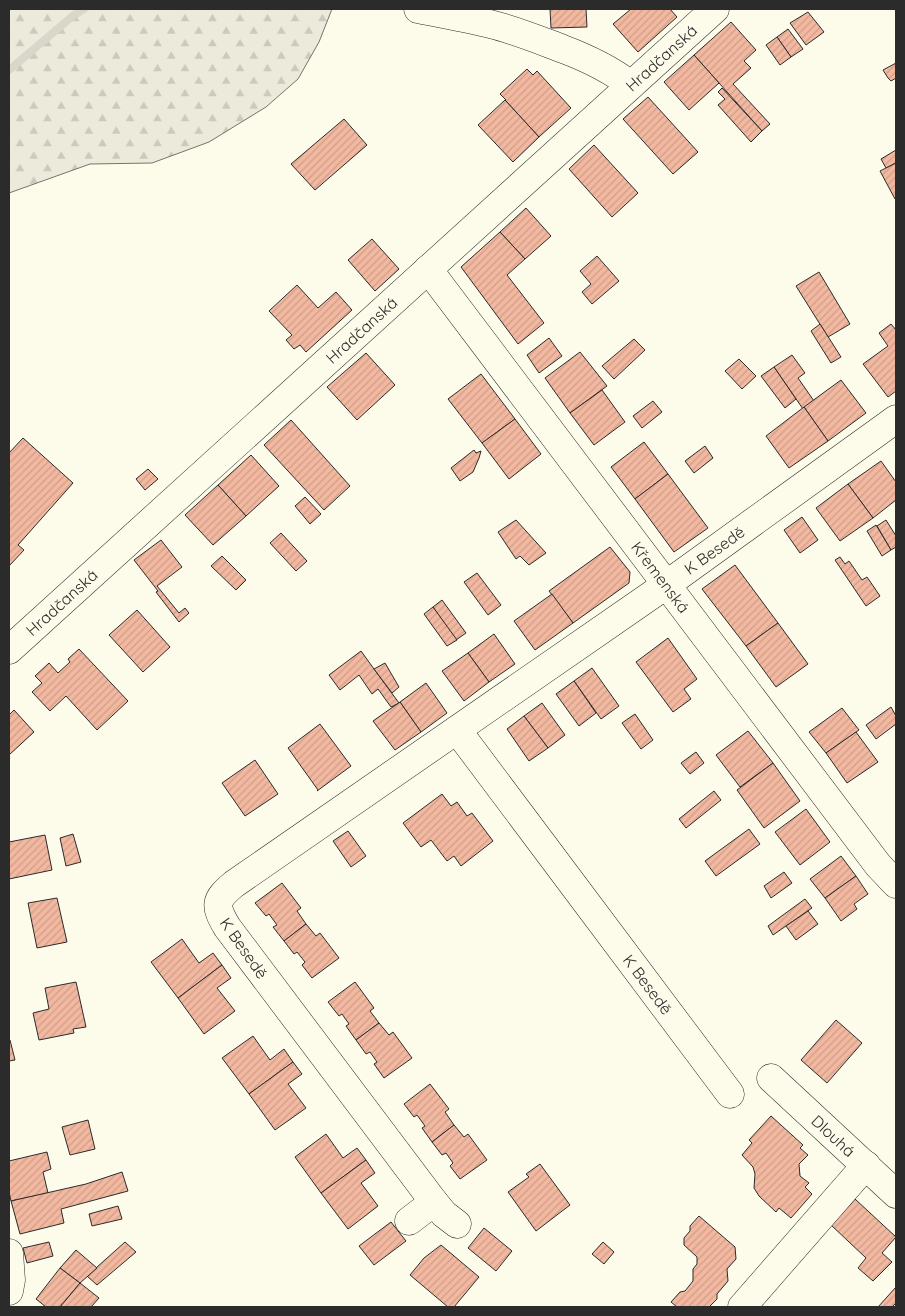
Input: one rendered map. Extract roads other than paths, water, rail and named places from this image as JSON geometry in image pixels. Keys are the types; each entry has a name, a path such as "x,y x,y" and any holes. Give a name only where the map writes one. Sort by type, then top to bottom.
{"street":[{"path":"418,9 491,24 538,39 606,68 631,85"},
{"name":"Hradčanská","path":"9,650 715,9"},
{"name":"Křemenská","path":"428,269 878,865 896,884"},
{"name":"K Besedě","path":"457,1224 444,1214 434,1202 227,927 218,911 220,898 234,884 666,585 896,419"},
{"name":"K Besedě","path":"457,730 730,1094"},
{"name":"Dlouhá","path":"771,1078 896,1194"},
{"path":"742,1307 866,1165"},
{"path":"409,1221 434,1202"},
{"path":"9,1253 11,1280 9,1291"}],"waterway":[{"path":"9,70 74,15 84,9"}]}
